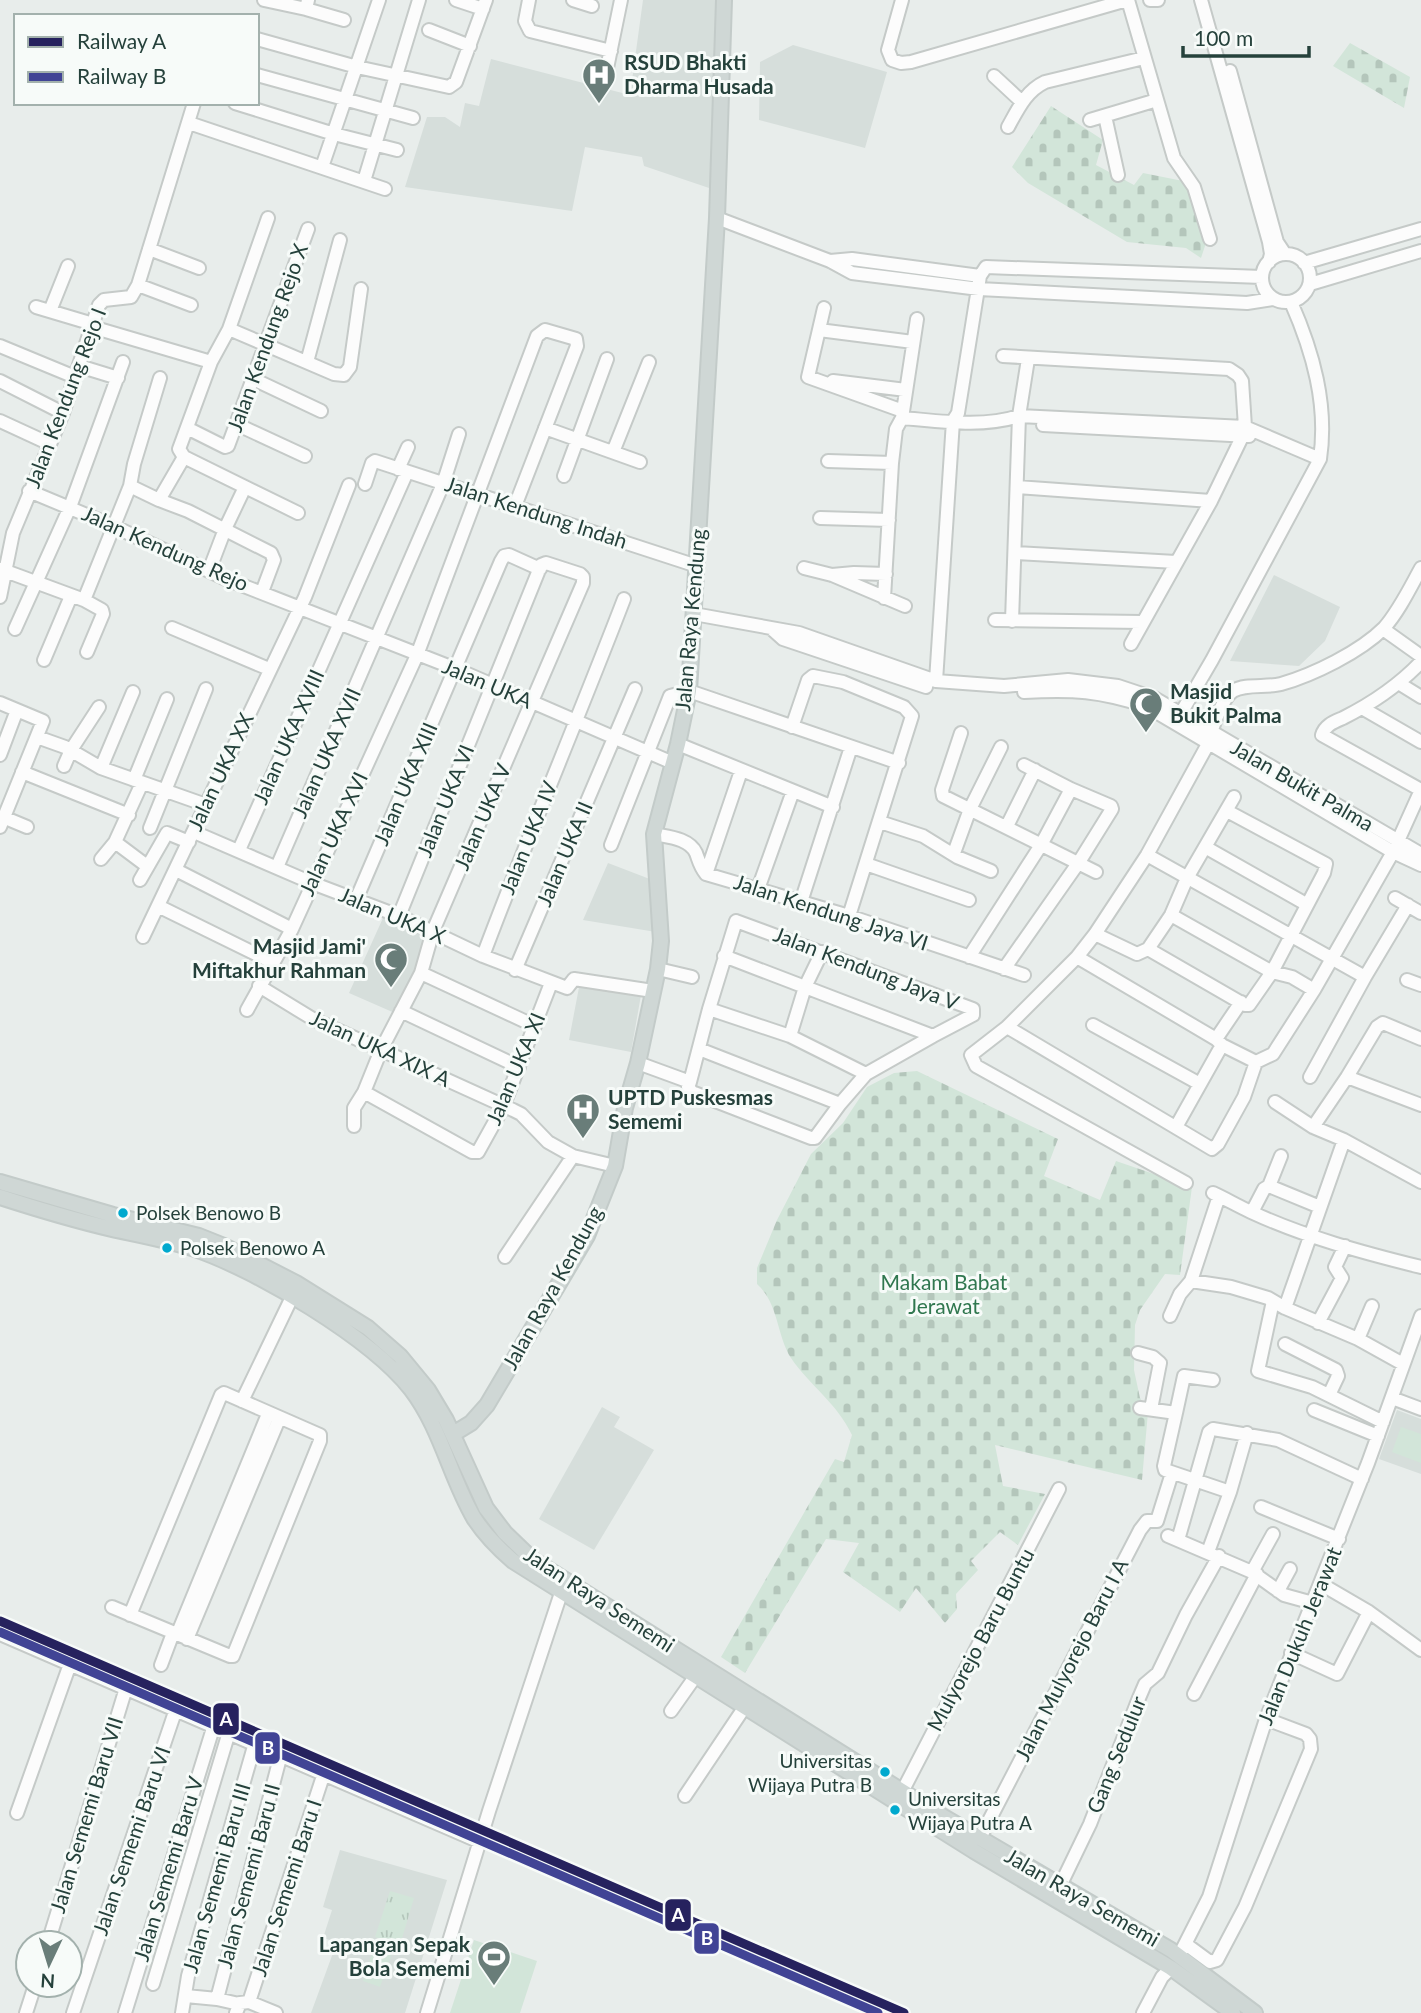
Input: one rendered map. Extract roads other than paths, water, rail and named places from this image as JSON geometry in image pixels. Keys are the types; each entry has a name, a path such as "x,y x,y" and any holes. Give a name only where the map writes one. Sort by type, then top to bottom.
{"main road":[{"name":"Jalan Raya Kendung","path":"453,1434 471,1423 487,1405 587,1236 615,1166 625,1108 659,969 662,941 654,834 678,744 688,693 717,218 724,0"},
{"name":"Jalan Raya Sememi","path":"0,1182 113,1215 199,1236 249,1266 366,1346 411,1389 434,1425 466,1501 484,1533 513,1562 695,1677 724,1688 744,1708 904,1787 1064,1880 1181,1953"},
{"name":"Jalan Raya Sememi","path":"0,1197 194,1248 249,1266 296,1283 368,1328 418,1376 428,1390 453,1434 486,1508 523,1551 724,1688 821,1747 974,1851 1181,1953"},
{"path":"1181,1953 1233,2013"},
{"path":"1181,1953 1255,2013"}],"street":[{"path":"264,0 307,4 344,20"},
{"path":"321,167 379,0"},
{"path":"364,181 419,0"},
{"path":"259,40 356,67 449,88 456,82 485,4 456,0"},
{"path":"529,0 525,26 530,31 611,51"},
{"path":"573,0 592,6"},
{"path":"605,78 621,0"},
{"path":"902,0 888,50 892,60 901,63 1127,0 1174,158 1194,187 1210,239"},
{"path":"1150,0 1158,0"},
{"path":"1201,0 1269,242 1271,254 1262,277 1264,289 1273,299 1281,302 1300,299 1310,284 1310,276 1304,263 1299,258 1285,254 1269,262"},
{"path":"1209,0 1279,247 1285,254"},
{"path":"429,30 470,46"},
{"path":"1007,127 1035,86 1144,58"},
{"path":"259,76 413,118"},
{"path":"994,76 1022,102"},
{"path":"1090,120 1157,100"},
{"path":"191,305 138,285 194,105"},
{"path":"241,105 334,134 397,150"},
{"path":"1105,116 1118,175"},
{"path":"189,123 385,189"},
{"path":"268,218 229,329 211,362 179,449 184,457 298,513"},
{"path":"717,218 830,261 852,273 1247,303 1273,299"},
{"name":"Jalan Kendung Rejo X","path":"187,428 225,447 228,446 308,229"},
{"path":"1304,263 1421,229"},
{"path":"307,362 340,240"},
{"path":"149,249 200,268"},
{"path":"1310,284 1421,251"},
{"path":"50,311 68,266"},
{"path":"941,681 957,419 980,283 986,267 1262,277"},
{"name":"Jalan Kendung Rejo I","path":"0,597 6,530 29,491 50,444 101,301 131,297 138,285"},
{"path":"229,329 340,375 350,367 361,289"},
{"path":"1181,721 1320,459 1322,406 1307,338 1291,302"},
{"path":"36,307 211,362"},
{"path":"808,377 824,308"},
{"path":"884,598 896,429 903,415 917,319"},
{"name":"Jalan UKA XVI","path":"247,1010 292,929 417,655 537,335 545,330 569,336 576,339 577,343 545,428"},
{"path":"819,330 914,342"},
{"path":"0,346 77,371 118,377"},
{"path":"1003,356 1229,369 1242,381 1244,432 1211,501 1130,644"},
{"path":"564,476 607,359"},
{"path":"1012,621 1017,487 1016,420 1028,359"},
{"path":"15,629 70,507 123,362"},
{"path":"613,452 649,362"},
{"path":"808,377 903,415 1244,432 1260,435 1320,459"},
{"path":"808,377 906,390"},
{"path":"84,600 130,486 160,378"},
{"path":"253,379 321,411"},
{"path":"0,381 63,412"},
{"path":"0,421 50,444"},
{"path":"236,424 304,456"},
{"path":"516,506 545,428 640,462"},
{"name":"Jalan UKA XVII","path":"277,867 443,484 458,434"},
{"name":"Jalan UKA XVIII","path":"239,850 340,623 402,471 408,447"},
{"path":"159,500 184,457"},
{"path":"828,461 892,464"},
{"name":"Jalan Kendung Indah","path":"365,484 374,462 697,566"},
{"name":"Jalan UKA XX","path":"144,937 300,608 349,485"},
{"path":"130,486 188,510 272,555 274,560 262,592"},
{"path":"209,571 245,487"},
{"path":"1017,487 1211,501"},
{"name":"Jalan Kendung Rejo","path":"29,491 113,526 228,580 300,608"},
{"path":"820,518 889,520"},
{"path":"1015,553 1176,562"},
{"name":"Jalan UKA XIII","path":"356,900 504,556 509,555 541,566"},
{"name":"Jalan UKA V","path":"354,1126 354,1108 421,973 433,931 583,583 580,574 541,566"},
{"name":"Jalan UKA VI","path":"399,916 541,566"},
{"path":"804,568 832,575 905,606"},
{"name":"Jalan Bukit Palma","path":"1421,568 1383,629 1327,667 1276,685 1232,691 1205,736 1395,847 1421,865"},
{"path":"2,570 84,600 102,610 103,614 87,652"},
{"path":"832,575 886,574"},
{"path":"44,660 71,596"},
{"name":"Jalan UKA IV","path":"483,956 624,599"},
{"name":"Jalan UKA","path":"300,608 456,669 673,763"},
{"path":"694,614 773,630 787,629 943,690 1003,693 1068,684"},
{"path":"996,620 1142,622"},
{"path":"172,628 269,669"},
{"path":"1383,629 1421,656"},
{"name":"Jalan Bukit Palma","path":"1395,847 1421,790 1322,735 1327,726 1400,684 1421,662"},
{"path":"876,665 941,681 1004,686 1068,684 1118,687 1154,698 1181,721 1205,736 1147,855 1095,934 1077,957 1007,1027 972,1052 971,1060 976,1066 1186,1183"},
{"path":"792,727 808,680 817,676 843,682 909,710 912,716 849,916"},
{"path":"1400,684 1421,697"},
{"name":"Jalan UKA II","path":"515,970 635,688"},
{"path":"150,828 206,689"},
{"path":"101,768 133,692"},
{"path":"611,845 670,696 688,693 899,763"},
{"path":"101,859 115,842 129,815 167,699"},
{"path":"0,703 42,720 2,822 27,827"},
{"path":"64,766 99,707"},
{"path":"1362,708 1421,742"},
{"path":"0,755 17,710"},
{"path":"961,733 942,794 1096,872"},
{"path":"37,737 73,752 101,768 206,805"},
{"path":"678,744 833,807"},
{"path":"801,902 851,747"},
{"path":"954,853 970,809 1001,747"},
{"path":"1004,969 1079,862 1112,809 1111,806 1029,768 1007,826"},
{"path":"706,874 741,771"},
{"path":"22,772 129,815"},
{"path":"969,957 1041,845 1071,789"},
{"path":"758,889 793,791"},
{"path":"1095,934 1137,954 1148,949 1171,915 1187,878 1234,797"},
{"path":"1148,949 1249,1005 1272,972 1324,873 1326,864 1227,811"},
{"path":"880,822 923,836 957,857 991,871"},
{"path":"140,880 167,833 192,837"},
{"name":"Jalan Kendung Jaya VI","path":"654,834 685,842 692,847 706,874 849,916 1024,975"},
{"name":"Jalan UKA X","path":"192,837 239,850 312,883 399,916 515,970 551,983"},
{"path":"115,842 148,866"},
{"path":"1007,1027 1208,1147 1216,1147 1244,1097 1256,1062 1273,1054 1314,990 1395,847"},
{"name":"Jalan Bukit Palma","path":"1395,847 1421,854"},
{"path":"1205,848 1306,904"},
{"path":"1147,855 1365,977"},
{"path":"866,864 969,900"},
{"path":"176,870 292,929"},
{"path":"1395,898 1421,913"},
{"path":"1310,1077 1408,905"},
{"path":"158,906 272,962"},
{"path":"1171,915 1272,972 1292,977 1314,990"},
{"name":"Jalan Kendung Jaya V","path":"738,921 821,952 973,1009 973,1015 933,1037 724,956 734,923 738,921"},
{"path":"790,1036 805,987 821,952"},
{"path":"724,956 688,1087 692,1092 813,1139 866,1074 933,1037"},
{"path":"1077,957 1256,1062"},
{"path":"659,969 692,977"},
{"path":"421,973 535,1026"},
{"path":"551,983 567,988 574,979 653,991"},
{"path":"1407,980 1421,985"},
{"name":"Jalan UKA XI","path":"364,1092 476,1152 480,1150 503,1107 551,983"},
{"name":"Jalan UKA XIX A","path":"259,986 313,1019 513,1110 548,1142 573,1156 615,1166"},
{"path":"1176,1127 1241,1002"},
{"path":"709,1009 790,1036 866,1074"},
{"path":"401,1011 519,1067"},
{"path":"1313,1128 1380,1025 1383,1023 1421,1039"},
{"path":"1093,1025 1200,1084"},
{"path":"699,1049 840,1104"},
{"path":"638,1063 690,1082"},
{"path":"1347,1077 1421,1105"},
{"path":"1275,1102 1313,1128 1344,1140 1421,1182"},
{"path":"1344,1140 1311,1235 1279,1305 1258,1371 1312,1387 1383,1422"},
{"path":"505,1257 573,1156"},
{"path":"1252,1212 1264,1188 1269,1186 1281,1156"},
{"path":"1269,1186 1320,1207"},
{"path":"1170,1316 1180,1294 1191,1281 1216,1195 1311,1235 1421,1267"},
{"path":"1318,1323 1342,1278 1335,1267 1345,1246"},
{"path":"1191,1281 1231,1287 1279,1305 1358,1339 1403,1364"},
{"path":"242,1401 292,1297"},
{"path":"1358,1339 1372,1306"},
{"name":"Jalan Dukuh Jerawat","path":"1143,2013 1162,1977 1181,1953 1209,1897 1290,1653 1339,1539 1403,1364 1417,1339 1421,1316"},
{"path":"1284,1344 1336,1370 1338,1376 1329,1395"},
{"path":"1139,1353 1153,1357 1160,1363 1146,1409 1176,1413"},
{"path":"1213,1380 1184,1376 1164,1466 1165,1470 1172,1473 1230,1492"},
{"path":"112,1607 130,1615 230,1656 235,1653 320,1441 320,1435 224,1393 220,1395 130,1615"},
{"path":"1392,1398 1421,1409"},
{"path":"1314,1410 1378,1436"},
{"path":"161,1665 179,1635 274,1416"},
{"path":"1313,1603 1293,1599 1254,1573 1173,1538 1211,1430 1247,1433 1278,1440 1362,1479"},
{"name":"Gang Sedulur","path":"1064,1880 1090,1824 1139,1698 1146,1684 1158,1673 1214,1554 1247,1433"},
{"name":"Jalan Mulyorejo Baru I A","path":"983,1833 1140,1530 1147,1521 1157,1521 1172,1473"},
{"name":"Mulyorejo Baru Buntu","path":"904,1787 1059,1489"},
{"path":"1261,1507 1339,1539"},
{"path":"1194,1694 1273,1534"},
{"path":"1278,1591 1290,1569"},
{"path":"1321,1584 1369,1612 1421,1650"},
{"name":"Jalan Raya Sememi","path":"427,2013 489,1811 561,1593"},
{"path":"1290,1653 1337,1674 1369,1612"},
{"path":"0,1634 480,1842"},
{"path":"16,1813 70,1664"},
{"path":"671,1711 695,1677"},
{"name":"Jalan Sememi Baru VII","path":"52,1929 127,1688"},
{"path":"685,1796 744,1708"},
{"name":"Jalan Sememi Baru VI","path":"73,2013 176,1709"},
{"path":"1181,1953 1210,1962 1217,1960 1245,1907 1311,1749 1310,1739 1306,1734 1266,1719"},
{"name":"Jalan Sememi Baru V","path":"125,2013 214,1725"},
{"path":"153,1984 229,1732"},
{"name":"Jalan Sememi Baru III","path":"182,2013 188,1976 255,1743"},
{"name":"Jalan Sememi Baru II","path":"217,1998 281,1754"},
{"name":"Jalan Sememi Baru I","path":"276,2013 242,2006 324,1773"},
{"path":"186,1997 217,1998 242,2006"}],"rail line":[{"name":"A","path":"0,1621 904,2013"},
{"name":"B","path":"0,1632 878,2013"}],"place":[{"name":"RSUD Bhakti Dharma Husada","path":"599,105"},
{"name":"Masjid Bukit Palma","path":"1146,734"},
{"name":"Masjid Jami' Miftakhur Rahman","path":"391,989"},
{"name":"UPTD Puskesmas Sememi","path":"583,1140"},
{"name":"Polsek Benowo B","path":"123,1213"},
{"name":"Polsek Benowo A","path":"167,1248"},
{"name":"Universitas Wijaya Putra B","path":"885,1772"},
{"name":"Universitas Wijaya Putra A","path":"895,1810"},
{"name":"Lapangan Sepak Bola Sememi","path":"494,1987"}],"park label":[{"name":"Makam Babat Jerawat","path":"944,1295"}]}
